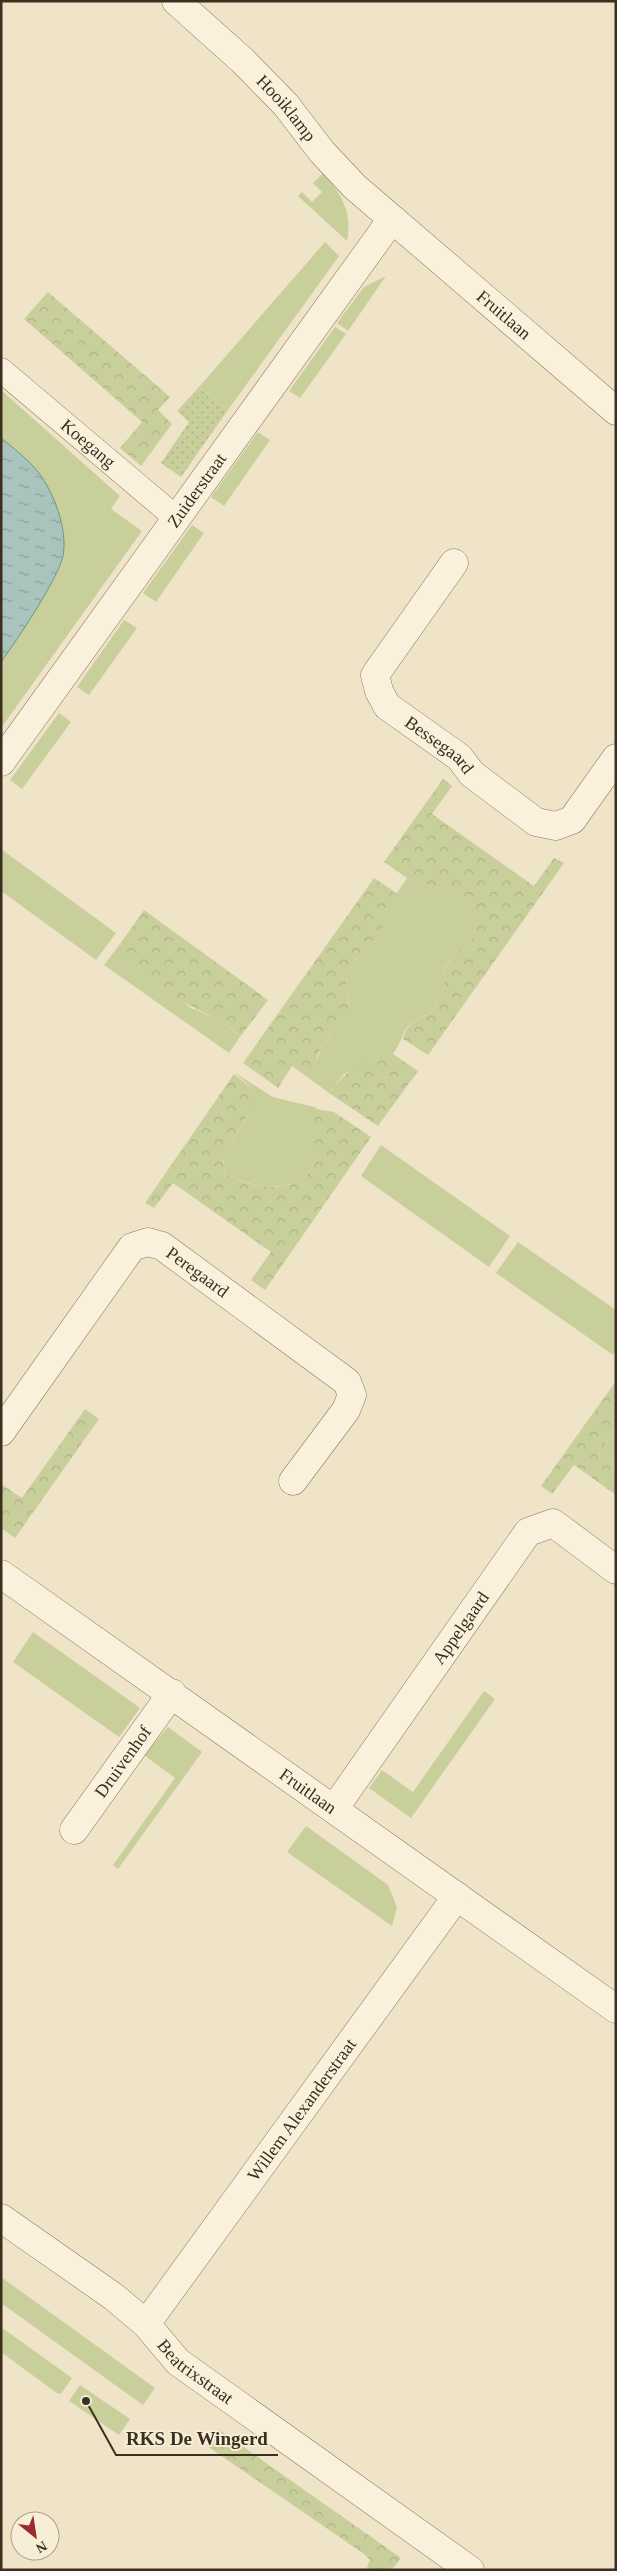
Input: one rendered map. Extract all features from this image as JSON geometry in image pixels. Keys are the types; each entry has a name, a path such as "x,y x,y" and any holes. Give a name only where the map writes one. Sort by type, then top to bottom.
{"street":[{"name":"Hooiklamp","path":"176,1 243,61 286,105 322,152 355,187 392,219"},
{"name":"Fruitlaan","path":"392,219 616,410"},
{"name":"Zuiderstraat","path":"1,762 175,517 392,219"},
{"name":"Bessegaard","path":"454,563 375,675 379,691 387,706 459,757 472,774 536,822 556,826 572,820 616,758"},
{"name":"Peregaard","path":"1,1432 132,1247 148,1242 162,1246 347,1382 352,1395 346,1410 293,1481"},
{"name":"Appelgaard","path":"334,1809 528,1532 553,1523 616,1570"},
{"name":"Fruitlaan","path":"1,1574 46,1608 172,1693 616,2010"},
{"name":"Druivenhof","path":"74,1830 172,1693"},
{"name":"Willem Alexanderstraat","path":"146,2324 457,1896"},
{"name":"Beatrixstraat","path":"1,2218 114,2297 146,2324 178,2362 470,2570"}],"lane":[{"name":"Koegang","path":"1,370 175,517"}],"green space":[{"path":"323,173 340,196 347,212 347,241 298,196 302,192 312,202 322,192 313,183"},
{"path":"325,242 339,256 228,410 199,387"},
{"path":"386,276 348,331 337,323 364,287"},
{"path":"48,292 170,397 158,410 172,424 141,466 120,448 142,422 24,319"},
{"path":"335,327 346,334 300,398 289,391"},
{"path":"199,387 228,410 181,477 161,463 189,422 177,411"},
{"path":"1,390 120,496 111,509 142,531 1,728 1,662 57,573 63,555 61,522 51,496 38,473 1,438"},
{"path":"258,432 270,440 224,506 211,497"},
{"path":"192,525 204,533 156,602 143,593"},
{"path":"124,620 137,628 89,695 77,687"},
{"path":"59,713 71,722 22,789 10,780"},
{"path":"443,779 452,786 432,814 534,886 554,858 564,863 428,1055 403,1039 404,1033 415,1022 434,1011 444,986 445,968 455,953 467,946 474,937 475,922 469,907 457,894 407,878 384,862"},
{"path":"1,849 116,933 96,960 1,891"},
{"path":"374,878 392,890 394,897 386,920 370,944 354,961 346,979 349,1007 345,1022 322,1044 313,1068 308,1070 292,1066 278,1088 243,1063"},
{"path":"407,878 457,894 469,907 475,922 474,937 467,946 455,953 445,967 444,986 434,1011 406,1028 393,1054 383,1056 344,1074 329,1093 292,1066 308,1070 318,1057 322,1044 332,1035 349,1007 346,979 354,961 370,944 394,897 392,890 397,893"},
{"path":"144,910 268,1000 240,1037 225,1024 181,1001 164,989 120,944"},
{"path":"120,944 189,1007 220,1020 240,1037 229,1053 104,965"},
{"path":"393,1054 418,1071 378,1126 329,1093 343,1077 357,1066 373,1058"},
{"path":"235,1073 273,1097 318,1108 315,1109 316,1141 314,1160 309,1172 301,1180 289,1185 261,1185 247,1183 225,1173 223,1158 247,1117 254,1090"},
{"path":"234,1074 254,1090 256,1101 223,1158 225,1173 235,1179 262,1186 276,1187 289,1185 301,1180 310,1171 314,1159 315,1109 334,1112 371,1137 265,1290 251,1280 271,1252 173,1183 154,1208 145,1203"},
{"path":"381,1145 510,1236 489,1267 361,1176"},
{"path":"518,1242 616,1310 616,1351 613,1355 496,1273"},
{"path":"616,1381 616,1429 598,1455 616,1467 616,1495 574,1465 552,1494 541,1486"},
{"path":"85,1409 99,1419 15,1538 1,1528 1,1484 22,1498"},
{"path":"616,1429 616,1467 598,1455"},
{"path":"33,1632 140,1708 119,1737 13,1662"},
{"path":"484,1691 495,1699 411,1818 369,1788 382,1770 413,1792"},
{"path":"168,1727 202,1752 118,1869 113,1865 175,1778 144,1755"},
{"path":"306,1826 388,1885 397,1907 392,1926 287,1852"},
{"path":"1,2277 155,2388 143,2405 1,2303"},
{"path":"1,2327 72,2378 61,2394 1,2352"},
{"path":"80,2385 130,2419 119,2435 69,2401"},
{"path":"218,2429 401,2558 392,2570 366,2570 370,2560 364,2554 207,2446"}],"water":[{"path":"1,438 21,454 44,480 62,523 64,546 60,566 45,594 1,662"}],"place":[{"name":"RKS De Wingerd","path":"86,2401"}]}
